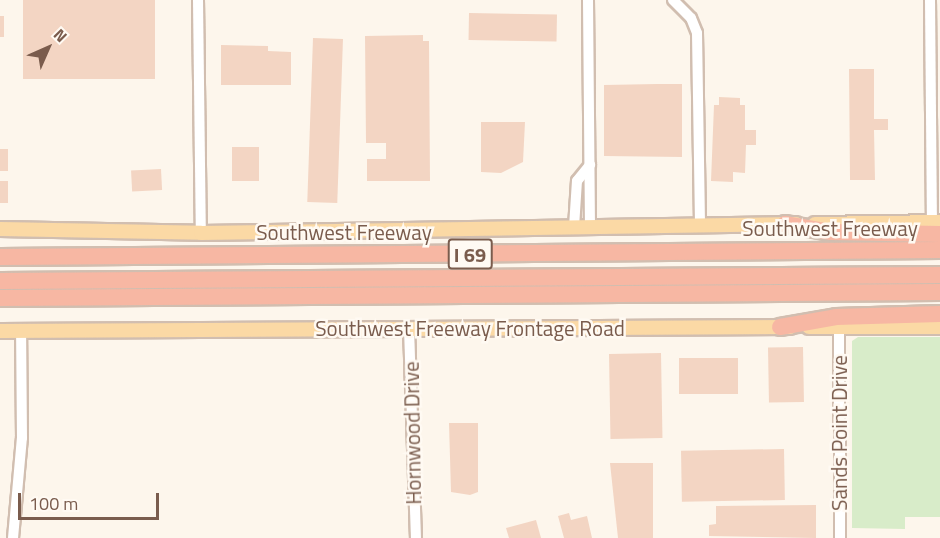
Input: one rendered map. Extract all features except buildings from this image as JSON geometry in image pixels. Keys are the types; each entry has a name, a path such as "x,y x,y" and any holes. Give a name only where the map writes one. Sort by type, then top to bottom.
{"highway":[{"path":"786,224 831,232 937,226"},
{"name":"Southwest Freeway","path":"0,257 940,250"},
{"path":"0,281 940,274"},
{"name":"I 69","path":"0,298 940,292"},
{"path":"780,327 836,317 940,314"}],"main road":[{"path":"0,230 201,233 786,224"},
{"name":"Southwest Freeway Frontage Road","path":"0,331 940,327"}],"street":[{"path":"198,0 201,233"},
{"path":"588,0 590,227"},
{"path":"673,0 691,18 697,33 700,226"},
{"path":"930,0 937,226"},
{"path":"574,227 577,181 590,165"},
{"name":"Sands Point Drive","path":"840,327 840,538"},
{"name":"Hornwood Drive","path":"409,328 416,538"},
{"path":"13,538 22,438 21,331"}],"green space":[{"path":"858,337 940,337 940,517 905,517 905,529 852,528 852,341"}]}
